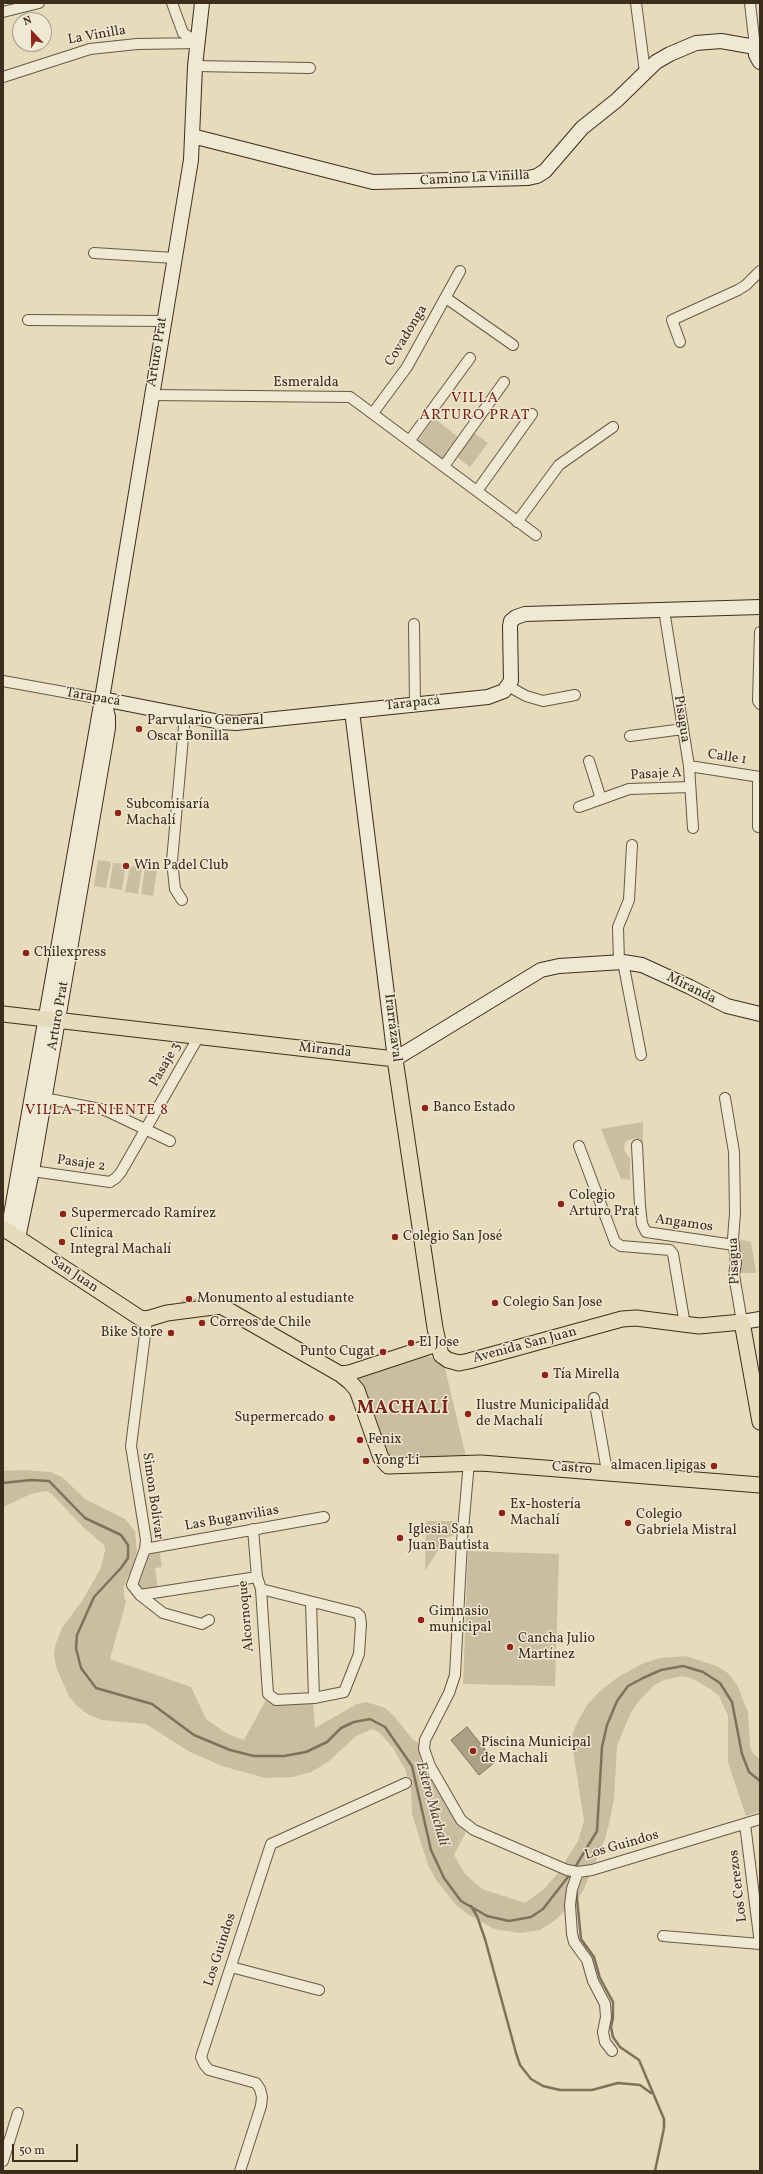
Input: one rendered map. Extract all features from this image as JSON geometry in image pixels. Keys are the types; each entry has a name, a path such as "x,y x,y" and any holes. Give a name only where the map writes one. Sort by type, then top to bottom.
{"main road":[{"name":"Miranda","path":"3,1014 395,1059"},
{"name":"Irarrázaval","path":"395,1059 437,1344"},
{"name":"San Juan","path":"10,1233 134,1315 147,1319"},
{"path":"147,1319 167,1313 221,1306 340,1374 349,1373 437,1344"},
{"name":"Avenida San Juan","path":"437,1344 441,1355 448,1360 459,1363 487,1358 622,1319 636,1318 685,1325 710,1326 742,1322"},
{"name":"Pisagua","path":"742,1322 760,1422"},
{"name":"Castro","path":"340,1374 357,1390 384,1463 392,1467 469,1462 760,1485"}],"street":[{"path":"3,12 39,3"},
{"path":"172,3 183,33 199,43"},
{"name":"Arturo Prat","path":"10,1233 53,1019 108,728 107,710 102,699 190,160 195,66 199,43 202,3"},
{"path":"636,3 645,72"},
{"path":"750,5 758,47 756,55 760,62"},
{"name":"Camino La Vinilla","path":"192,136 373,182 528,178 537,176 545,171 582,128 617,100 645,72 670,54 696,43 714,41 758,47"},
{"name":"La Vinilla","path":"3,77 45,62 90,49 137,44 199,43"},
{"path":"195,66 310,68"},
{"path":"94,253 174,258"},
{"name":"Covadonga","path":"373,413 407,367 460,271"},
{"path":"680,342 672,320 738,290 746,285 760,271"},
{"path":"446,298 513,345"},
{"path":"28,320 164,321"},
{"path":"410,440 470,358"},
{"path":"444,466 504,382"},
{"name":"Esmeralda","path":"151,395 350,397 410,440 536,535"},
{"path":"477,491 532,414"},
{"path":"518,522 559,465 613,427"},
{"path":"575,695 538,700 526,696 508,686 511,681 511,621 516,617 525,614 760,607"},
{"name":"Pisagua","path":"664,610 689,766 693,828"},
{"path":"414,624 415,704"},
{"path":"760,632 758,701 760,704"},
{"name":"Tarapacá","path":"3,681 220,722 236,723 488,697 497,695 508,686"},
{"name":"Irarrázaval","path":"352,711 395,1059"},
{"path":"182,900 176,889 172,861 186,715"},
{"path":"630,736 683,729"},
{"path":"589,761 601,799"},
{"name":"Calle 1","path":"689,766 759,777"},
{"path":"758,827 759,777"},
{"name":"Pasaje A","path":"578,807 629,790 690,787"},
{"path":"632,845 629,900 618,927 621,962 641,1055"},
{"name":"Miranda","path":"395,1059 541,970 559,966 621,962 642,966 690,987 727,1006 760,1014"},
{"name":"Arturo Prat","path":"10,1233 32,1171 44,1098 53,1019"},
{"name":"Pasaje 3","path":"145,1130 199,1036"},
{"path":"44,1098 105,1110 170,1141"},
{"name":"Pisagua","path":"724,1098 734,1152 734,1244 736,1263 734,1279 742,1322"},
{"name":"Pasaje 2","path":"32,1171 110,1182 122,1172 145,1130"},
{"name":"Angamos","path":"637,1145 640,1206 642,1224 646,1232 734,1244"},
{"path":"578,1146 615,1242 621,1246 670,1250 673,1254 685,1325"},
{"path":"742,1322 760,1318"},
{"name":"Simon Bolívar","path":"140,1595 132,1585 145,1550 146,1534 131,1446 147,1319"},
{"path":"594,1398 607,1472"},
{"path":"469,1462 462,1541 455,1675 449,1694 427,1732 424,1740 425,1754 432,1770 456,1813 467,1826 573,1872 570,1905 572,1934 574,1942 587,1960 594,1981 605,2004 606,2017 603,2032 605,2042 612,2052"},
{"name":"Las Buganvilias","path":"145,1550 324,1517"},
{"name":"Alcornoque","path":"253,1529 257,1577 261,1589 266,1689 272,1698 276,1700 314,1698"},
{"path":"140,1595 257,1577"},
{"path":"261,1589 357,1613 361,1620 359,1654 347,1689 341,1694 314,1698 311,1602"},
{"path":"140,1595 163,1613 202,1624 209,1620"},
{"name":"Los Guindos","path":"240,2171 260,2106 262,2097 260,2089 256,2083 209,2070 201,2057 271,1844 406,1783"},
{"name":"Los Guindos","path":"573,1872 592,1870 760,1820"},
{"name":"Los Cerezos","path":"746,1824 760,1944"},
{"path":"663,1936 760,1944"},
{"path":"231,1967 319,1990"},
{"path":"3,2161 18,2113"}],"shaded area":[{"path":"434,418 459,438 443,461 417,441"},
{"path":"474,433 488,443 470,467 457,457"},
{"path":"98,860 111,862 106,888 94,886"},
{"path":"113,863 126,864 122,890 109,888"},
{"path":"130,866 142,868 138,894 125,892"},
{"path":"145,868 157,870 153,896 141,894"},
{"path":"643,1122 643,1145 640,1140 636,1138 626,1141 624,1147 625,1152 630,1158 630,1180 621,1179 601,1129"},
{"path":"739,1239 751,1242 756,1273 739,1273 741,1265"},
{"path":"188,1294 203,1303 180,1303"},
{"path":"426,1353 445,1368 466,1457 390,1463 358,1383 359,1379 363,1375"},
{"path":"24,1470 50,1472 62,1477 85,1499 125,1519 135,1531 137,1551 134,1565 124,1586 124,1596 126,1602 110,1659 191,1687 206,1719 226,1733 244,1740 266,1700 276,1704 313,1702 315,1728 357,1704 367,1702 385,1708 395,1717 413,1740 419,1743 421,1761 456,1821 466,1832 454,1855 464,1873 482,1889 525,1903 543,1890 558,1873 578,1841 584,1821 572,1744 573,1732 579,1719 587,1705 599,1692 618,1677 644,1663 660,1658 685,1656 717,1666 729,1674 737,1685 748,1712 750,1746 752,1752 760,1760 760,1811 746,1816 728,1761 728,1716 719,1696 712,1690 691,1678 682,1676 664,1680 654,1685 631,1712 617,1746 614,1799 609,1824 605,1839 583,1891 575,1902 554,1921 540,1930 520,1933 494,1929 469,1915 457,1906 436,1880 428,1865 412,1814 411,1789 405,1769 393,1748 379,1732 372,1729 356,1736 328,1762 311,1772 293,1777 265,1778 222,1766 190,1752 146,1724 102,1720 89,1715 77,1706 69,1696 56,1667 54,1655 55,1646 62,1628 82,1601 100,1570 105,1551 104,1545 83,1527 52,1494 46,1491 31,1494 3,1507 3,1471"},
{"path":"426,1521 456,1521 456,1534 446,1538 425,1571"},
{"path":"159,1550 162,1567 155,1568 158,1589 143,1591 138,1585 137,1580 149,1552"},
{"name":"Cancha Julio Martínez","path":"468,1551 559,1554 555,1686 463,1684"},
{"name":"Piscina Municipal de Machali","path":"467,1727 495,1762 479,1775 451,1740"}],"waterway":[{"name":"Estero Machalí","path":"3,1483 31,1480 49,1481 85,1518 121,1535 128,1545 128,1558 121,1568 94,1597 77,1635 76,1648 81,1668 96,1688 152,1704 194,1735 230,1750 254,1756 284,1756 306,1752 327,1742 341,1728 354,1722 370,1719 385,1727 412,1766 431,1850 444,1878 461,1901 487,1916 509,1921 531,1917 543,1909 571,1873"},
{"name":"Estero Machalí","path":"574,1869 597,1831 602,1747 607,1725 617,1701 628,1686 643,1678 661,1670 683,1666 703,1672 720,1683 732,1702 742,1754 749,1772 760,1781"},
{"path":"576,1888 581,1939 594,1957 600,1978 613,2002 613,2018 611,2027 613,2037 620,2047 639,2060 664,2119 664,2128 655,2171"},
{"path":"471,1906 477,1916 485,1939 520,2065 531,2079 543,2086 560,2090 592,2090 618,2083 640,2085 651,2093"}],"place":[{"name":"Parvulario General Oscar Bonilla","path":"139,729"},
{"name":"Subcomisaría Machalí","path":"118,813"},
{"name":"Win Padel Club","path":"126,866"},
{"name":"Chilexpress","path":"26,953"},
{"name":"Banco Estado","path":"425,1108"},
{"name":"Colegio Arturo Prat","path":"561,1204"},
{"name":"Supermercado Ramírez","path":"63,1214"},
{"name":"Colegio San José","path":"395,1237"},
{"name":"Clínica Integral Machalí","path":"62,1242"},
{"name":"Monumento al estudiante","path":"189,1299"},
{"name":"Colegio San Jose","path":"495,1303"},
{"name":"Correos de Chile","path":"202,1323"},
{"name":"Bike Store","path":"171,1333"},
{"name":"El Jose","path":"411,1343"},
{"name":"Punto Cugat","path":"383,1352"},
{"name":"Tía Mirella","path":"545,1375"},
{"name":"Ilustre Municipalidad de Machalí","path":"468,1414"},
{"name":"Supermercado","path":"332,1418"},
{"name":"Fenix","path":"360,1440"},
{"name":"Yong Li","path":"366,1461"},
{"name":"almacen lipigas","path":"714,1466"},
{"name":"Ex-hostería Machalí","path":"502,1513"},
{"name":"Colegio Gabriela Mistral","path":"628,1523"},
{"name":"Iglesia San Juan Bautista","path":"400,1538"},
{"name":"Gimnasio municipal","path":"421,1620"},
{"name":"Cancha Julio Martínez","path":"510,1647"},
{"name":"Piscina Municipal de Machali","path":"473,1751"}],"district":[{"name":"VILLA ARTURO PRAT","path":"475,408"},
{"name":"VILLA TENIENTE 8","path":"97,1111"},
{"name":"MACHALÍ","path":"403,1410"}]}
